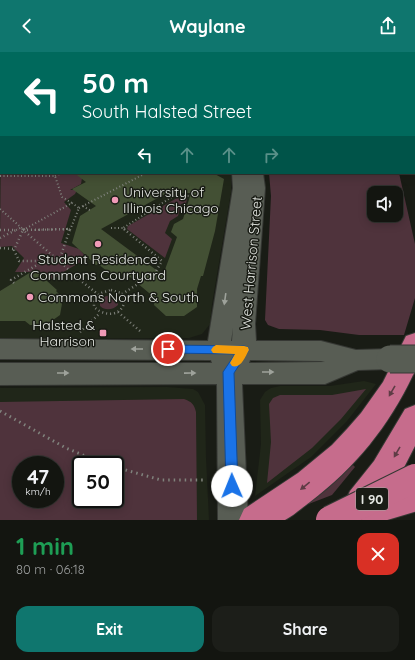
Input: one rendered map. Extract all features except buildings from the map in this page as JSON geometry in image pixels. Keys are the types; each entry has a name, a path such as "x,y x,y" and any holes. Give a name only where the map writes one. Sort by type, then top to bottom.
{"highway":[{"path":"240,517 283,504 351,445 383,406 403,371 415,343"},
{"path":"347,520 385,472 415,418"},
{"name":"I 90","path":"330,520 415,478"},
{"path":"338,520 415,497"}],"main road":[{"name":"West Harrison Street","path":"240,174 241,188 224,361 240,517"},
{"name":"West Harrison Street","path":"224,361 244,350 244,324 257,188 255,174"},
{"path":"0,349 224,361 325,373 356,360"},
{"path":"244,350 321,351 356,360 415,359"},
{"path":"0,374 224,361"}],"path":[{"path":"0,176 55,176 60,174"},
{"path":"59,261 70,229 80,208 141,174"},
{"path":"55,176 62,197 80,208"},
{"path":"111,228 122,228 174,194 190,196"},
{"path":"59,261 19,261 14,249 21,229 72,203"},
{"path":"82,206 91,211"},
{"path":"0,209 68,269"},
{"path":"122,228 162,261 155,273"},
{"path":"0,230 70,229"},
{"path":"0,238 16,230"},
{"path":"0,248 14,249"},
{"path":"14,283 11,280 45,261"},
{"path":"76,277 99,295"},
{"path":"122,294 138,284"},
{"path":"111,290 122,294 125,299 125,303 118,312 110,314 96,311 93,304 99,295 111,290"},
{"path":"118,312 140,331"},
{"path":"80,332 100,313"},
{"path":"0,411 87,456"},
{"path":"124,470 161,480 203,480"}],"shaded area":[{"name":"University of Illinois Chicago","path":"0,174 231,174 231,192 210,324 202,334 189,338 0,339"},
{"path":"1,174 76,174 82,178 81,184 70,190 77,190 75,194 64,202 71,210 61,243 79,249 87,258 52,279 41,272 15,272 24,258 12,246 0,247"},
{"path":"269,174 399,174 402,186 367,186 367,222 403,222 403,191 415,244 415,298 404,335 359,335 320,330 279,329 268,325 265,320 271,196"},
{"path":"177,198 187,199 186,203 181,204 178,216 170,221 165,233 172,239 165,258 127,229 128,226"},
{"path":"110,295 117,298 118,305 109,309 102,308 100,306 100,301 104,297"},
{"path":"364,381 376,384 347,421 311,457 255,496 261,444 260,400 265,392 271,388 280,386 330,386"},
{"path":"167,387 193,389 198,392 205,405 209,520 0,520 0,388"},
{"path":"366,389 341,419 312,448 267,483 271,442 269,404 273,398 280,395 332,395"},
{"path":"184,399 193,405 196,412 197,520 0,520 0,402"},
{"path":"353,465 355,467 332,495 306,505"}],"slow traffic":[{"path":"216,350 244,350 235,363"}],"place":[{"name":"University of Illinois Chicago","path":"115,200"},
{"name":"Student Residence Commons Courtyard","path":"98,244"},
{"name":"Commons North & South","path":"30,297"},
{"name":"Halsted & Harrison","path":"103,333"}],"route":[{"path":"168,349 244,350 229,372 232,486"}]}
